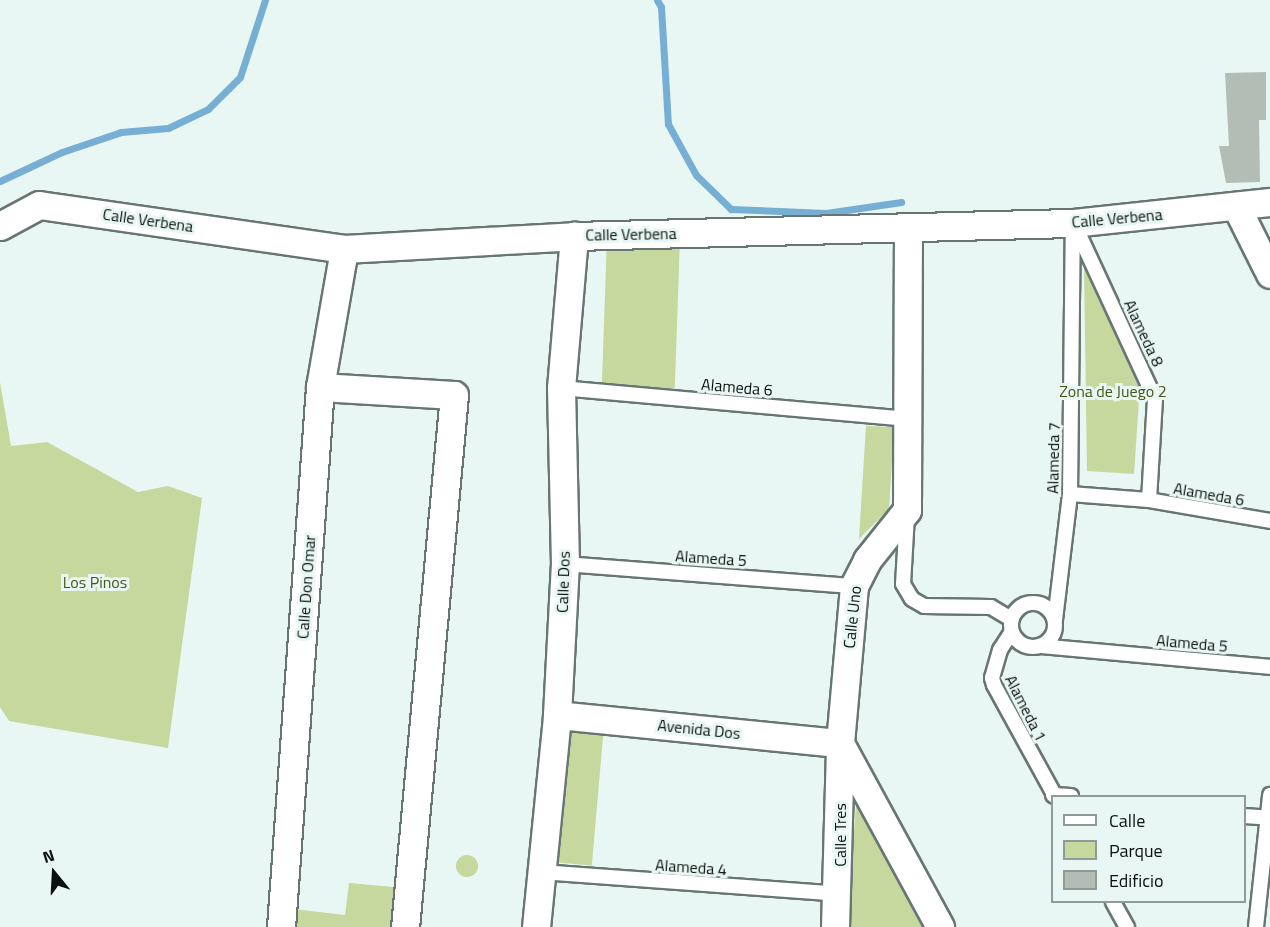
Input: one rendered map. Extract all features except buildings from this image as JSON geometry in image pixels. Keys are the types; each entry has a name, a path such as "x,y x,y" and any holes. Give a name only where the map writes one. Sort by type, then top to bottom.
{"street":[{"name":"Calle Verbena","path":"0,226 39,205 344,249 574,236 1073,223 1270,202"},
{"path":"1236,206 1270,274"},
{"path":"907,510 908,227"},
{"name":"Calle Dos","path":"536,927 557,715 565,564 561,388 574,236"},
{"name":"Calle Don Omar","path":"281,927 320,387 344,249"},
{"path":"320,387 454,395 405,927"},
{"name":"Calle Uno","path":"840,743 854,586 867,560 907,510"},
{"name":"Avenida Dos","path":"557,715 840,743"},
{"path":"840,743 940,927"},
{"name":"Calle Tres","path":"836,927 839,894 840,743"}],"lane":[{"name":"Alameda 7","path":"1055,620 1070,494 1073,223"},
{"name":"Alameda 8","path":"1073,223 1155,399 1149,500"},
{"name":"Alameda 6","path":"561,388 909,419"},
{"name":"Alameda 6","path":"1070,494 1149,500 1270,521"},
{"path":"907,510 903,584 912,599 924,606 991,607 1011,626 1020,644 1040,646 1051,639 1055,620 1047,608 1033,603 1019,608 1011,626"},
{"name":"Alameda 5","path":"565,564 854,586"},
{"name":"Alameda 1","path":"1011,626 999,650 992,678 994,686 1053,795"},
{"name":"Alameda 5","path":"1040,646 1270,667"},
{"path":"1256,927 1270,795"},
{"path":"1246,816 1268,818"},
{"name":"Alameda 4","path":"541,872 839,894"},
{"path":"1114,903 1127,927"}],"green space":[{"path":"607,237 680,240 675,388 602,386"},
{"name":"Zona de Juego 2","path":"1084,267 1140,385 1134,474 1087,471"},
{"name":"Los Pinos","path":"0,382 11,446 47,442 138,492 168,486 202,498 168,748 9,721 0,707"},
{"path":"866,426 894,427 889,509 859,539"},
{"path":"558,724 604,728 592,865 546,861"},
{"path":"858,778 938,927 847,927"},
{"path":"467,855 475,858 478,866 475,874 467,877 459,874 456,866 459,858"},
{"path":"349,883 405,888 398,927 290,927 293,909 345,915"}],"waterway":[{"path":"0,181 62,152 121,132 168,128 208,109 240,77 265,0"},
{"path":"657,0 661,7 668,124 696,175 731,209 826,213 901,202"}]}
